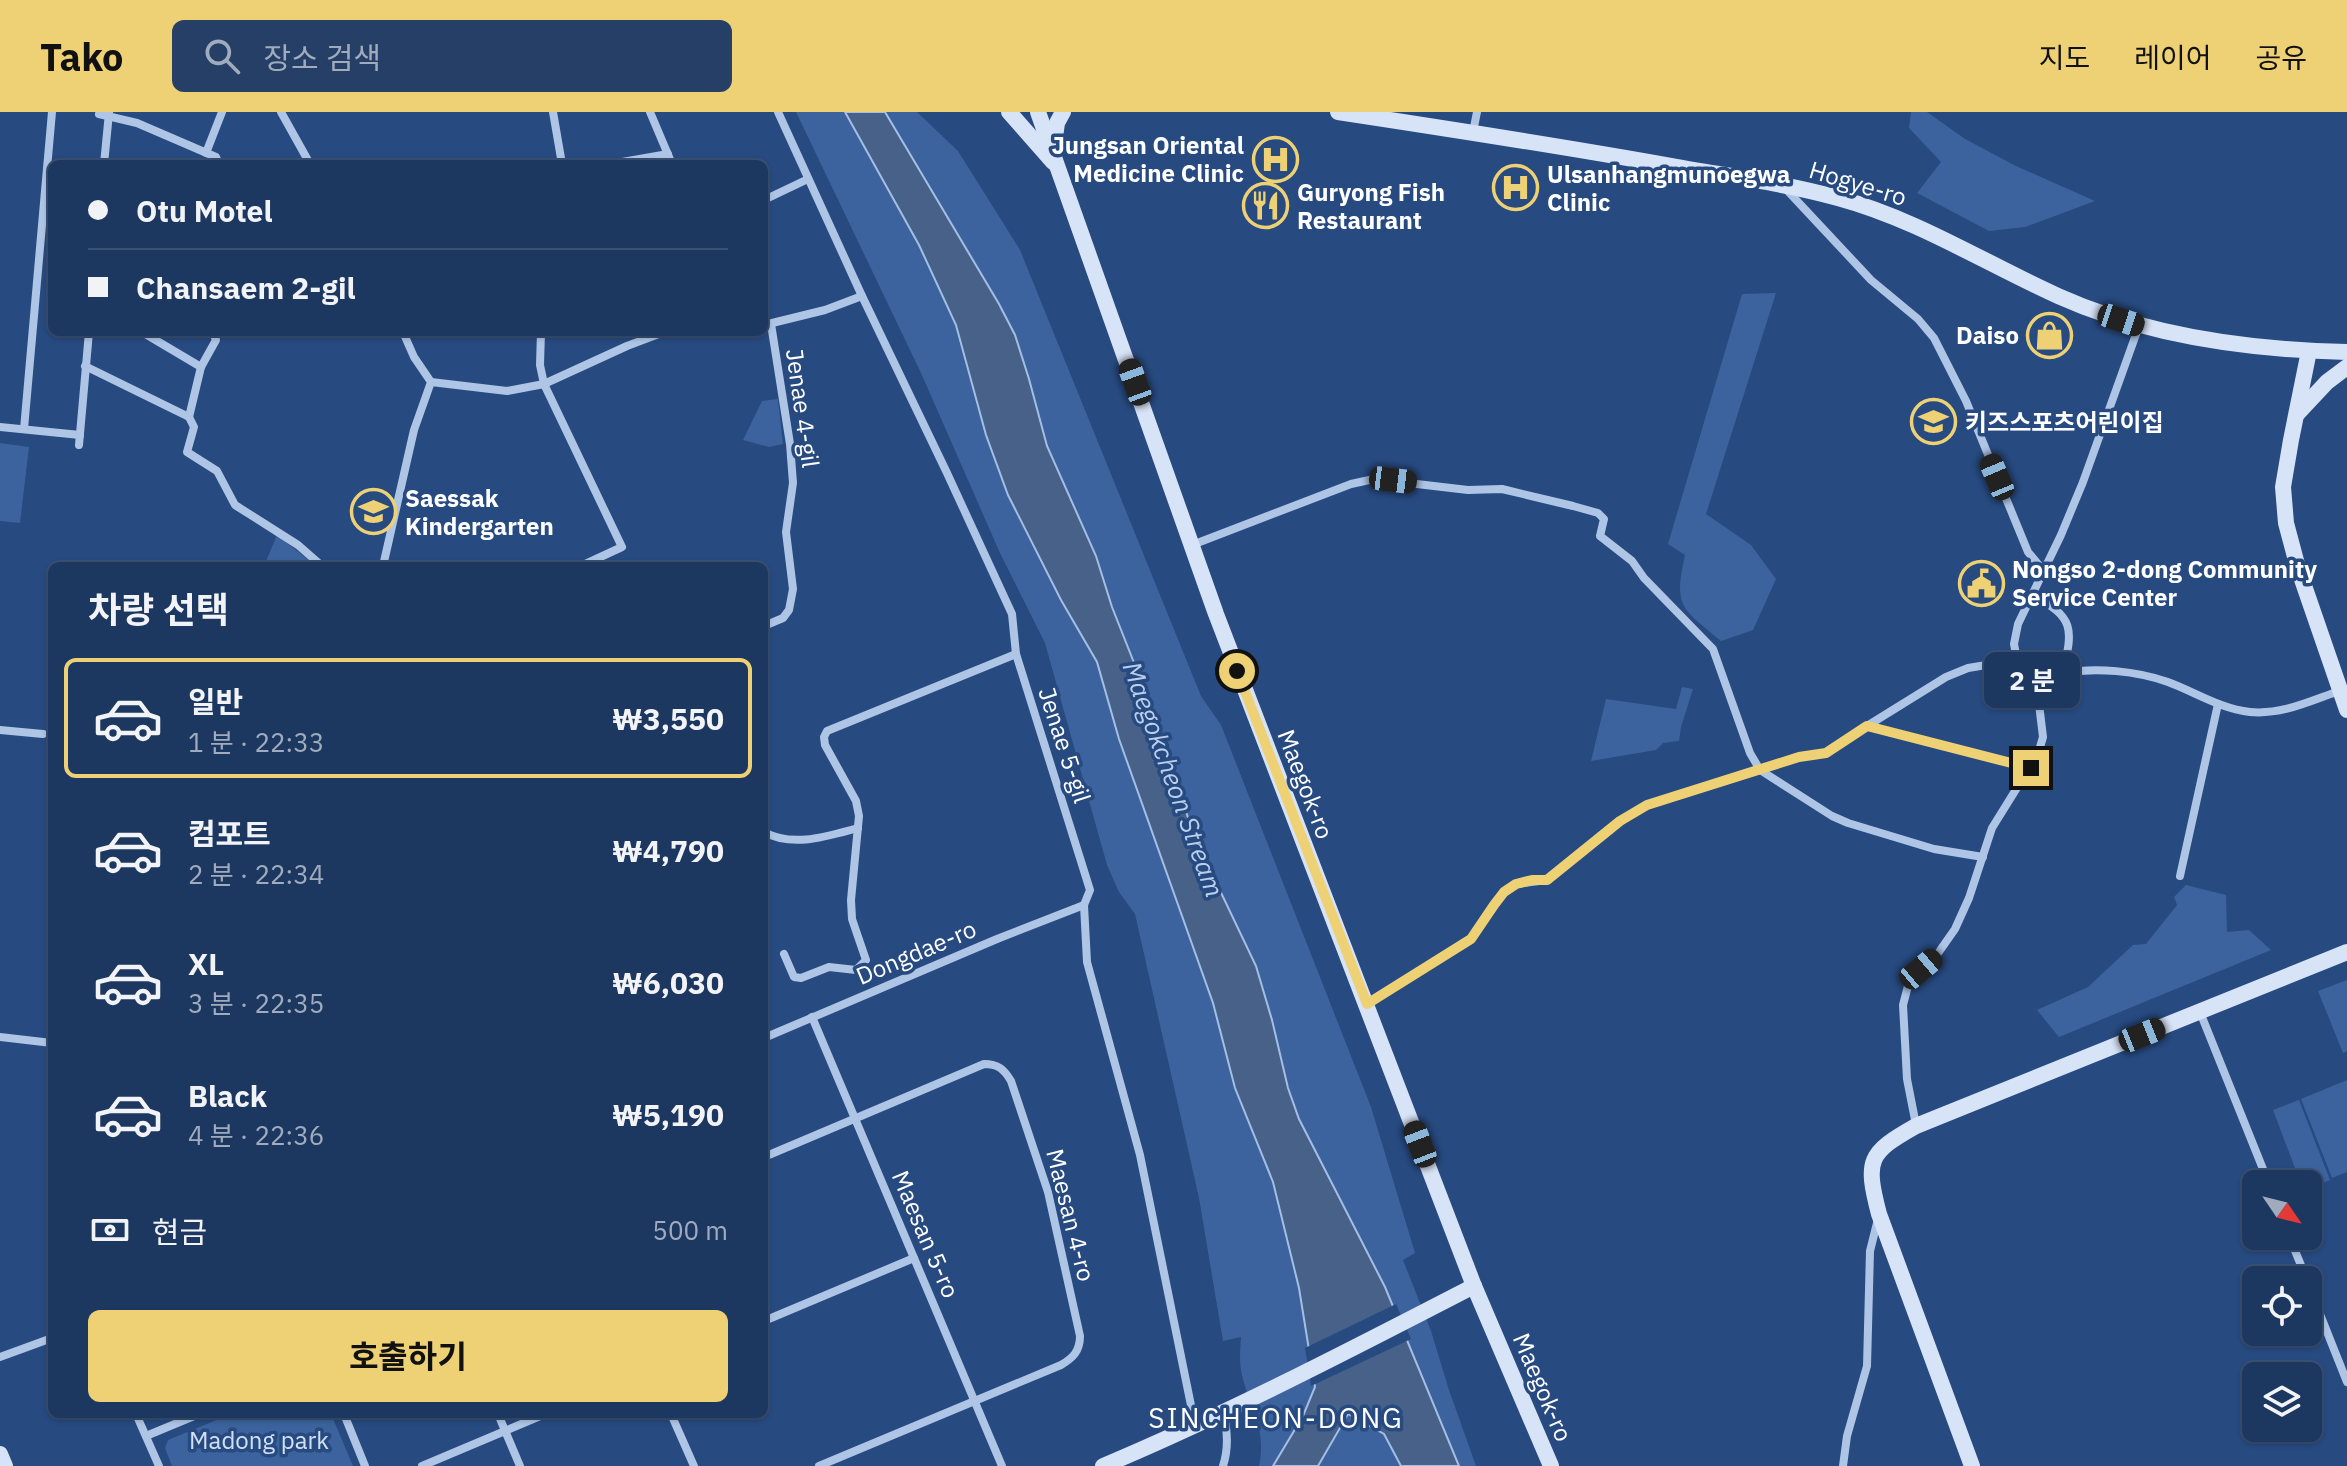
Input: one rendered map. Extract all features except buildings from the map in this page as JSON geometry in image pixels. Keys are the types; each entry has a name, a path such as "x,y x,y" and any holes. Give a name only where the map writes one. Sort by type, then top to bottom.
{"street":[{"path":"24,429 52,112"},
{"path":"206,153 222,112"},
{"path":"281,112 308,160"},
{"path":"553,112 561,160"},
{"path":"650,112 670,160"},
{"name":"Jenae 5-gil","path":"778,112 1012,614 1016,654 1090,890 1084,905 1087,962 1140,1155 1195,1425"},
{"path":"1009,112 1056,162"},
{"name":"Maegok-ro","path":"1038,112 1286,800 1474,1286 1551,1466"},
{"path":"1056,162 1057,123 1063,112"},
{"name":"Hogye-ro","path":"1338,112 1782,185 1839,198 1897,217 2058,296 2139,326 2224,341 2347,352"},
{"path":"1473,132 1477,112"},
{"path":"104,160 105,114 137,123 217,160"},
{"path":"634,160 668,154"},
{"path":"768,198 808,179"},
{"path":"1782,185 1871,280 1918,319 1934,338 1966,401 2028,552 2043,570"},
{"path":"768,324 825,310 862,296"},
{"path":"1916,1126 1907,1079 1905,995 1909,982 1934,959 1955,929 1969,898 1992,828 2031,768 2043,737 2034,683 2017,660 2014,644 2018,624 2083,482 2139,326"},
{"name":"Jenae 4-gil","path":"768,329 790,444 793,483 786,532 793,589 789,610 783,618 768,624"},
{"path":"0,427 79,440 89,336"},
{"path":"149,336 201,367"},
{"path":"189,417 201,367 216,340 213,336"},
{"path":"405,336 431,382 507,391 544,384 653,336"},
{"path":"541,336 540,365 544,384 622,547 590,562"},
{"path":"2309,351 2283,487 2286,523 2298,568 2347,710"},
{"path":"85,366 189,417 194,427 187,452 190,456 217,471 235,505 298,545 317,562"},
{"path":"2296,415 2327,382 2347,367"},
{"path":"384,562 414,430 431,382"},
{"path":"1192,545 1351,484 1374,479 1468,490 1502,489 1598,513 1604,519 1600,536 1605,542 1632,561 1653,588 1713,649 1750,753 1760,770 1848,823 1934,849 1983,857"},
{"path":"2032,594 2057,608 2066,620 2070,640 2063,673"},
{"path":"784,954 794,977 801,978 829,967 856,970 866,960 852,919 858,828 856,801 825,745 827,731 1016,654"},
{"path":"1367,1004 1471,939 1504,892 1516,884 1547,880 1620,821 1647,805 1799,757 1826,753 1905,701 1957,673 1968,668 2017,660"},
{"path":"2034,683 2063,673 2096,670 2129,673 2166,682 2218,704 2249,712 2284,711 2339,691"},
{"path":"2180,876 2218,704"},
{"path":"1867,726 2031,768"},
{"path":"0,730 43,734"},
{"path":"768,833 788,840 814,839 858,828"},
{"name":"Dongdae-ro","path":"768,1036 1084,905"},
{"path":"1972,1466 1879,1214 1870,1179 1874,1159 1886,1143 1916,1126 2347,952"},
{"path":"2200,1012 2263,1170"},
{"name":"Maesan 5-ro","path":"812,1017 1002,1466"},
{"path":"0,1037 48,1043"},
{"name":"Maesan 4-ro","path":"768,1155 984,1064 995,1064 1005,1071 1011,1081 1048,1192 1080,1345 1071,1360 1061,1365 819,1466"},
{"path":"1843,1466 1847,1436 1867,1366 1870,1251 1879,1214"},
{"path":"768,1319 914,1258"},
{"path":"1103,1466 1231,1408 1474,1286"},
{"path":"2322,1314 2342,1357 2347,1382"},
{"path":"0,1357 48,1339"},
{"path":"1223,1466 1231,1408"},
{"path":"138,1418 159,1466"},
{"path":"146,1436 189,1418"},
{"path":"346,1418 365,1466"},
{"path":"500,1418 520,1466"},
{"path":"422,1466 536,1418"},
{"path":"673,1418 694,1466"},
{"path":"0,1454 5,1466"}],"green space":[{"path":"796,112 845,112 919,245 956,325 986,435 1008,495 1061,600 1097,662 1119,739 1213,1003 1235,1088 1273,1182 1299,1288 1315,1387 1303,1416 1273,1466 1259,1466 1261,1441 1241,1370 1241,1337 1223,1341 1199,1198 1135,914 1119,892 1107,865 1045,643 1000,553 921,373"},
{"path":"885,112 917,112 958,151 1020,250 1201,696 1221,725 1371,1107 1415,1253 1403,1260 1431,1331 1476,1466 1459,1466 1385,1287 1299,1119 1256,966 1195,838 1096,556 1047,446 1015,335"},
{"path":"1911,112 1927,112 1965,139 2016,166 2095,201 2025,227 1989,231 1917,193 1941,162 1909,128"},
{"path":"1776,293 1706,514 1751,545 1776,579 1753,630 1721,641 1684,606 1680,586 1685,555 1668,544 1742,294"},
{"path":"778,399 783,444 769,447 743,440 762,401"},
{"path":"0,443 29,447 20,523 0,521"},
{"path":"277,535 311,562 266,562"},
{"path":"1682,687 1693,689 1679,741 1663,743 1656,750 1591,761 1606,699 1676,709"},
{"path":"2186,885 2226,895 2227,932 2249,930 2271,950 2059,1037 2037,1010 2088,987 2133,945 2146,944 2177,905 2174,897"},
{"path":"2347,980 2347,1051 2343,1053 2318,991"},
{"path":"2347,1080 2347,1172 2332,1178 2301,1099"},
{"path":"2299,1100 2330,1180 2322,1183 2322,1170 2296,1170 2273,1110"},
{"path":"1347,1414 1384,1434 1401,1466 1318,1466"},
{"name":"Madong park","path":"221,1418 333,1418 353,1466 172,1466 165,1448 168,1440"}],"water":[{"name":"Maegokcheon Stream","path":"845,112 885,112 1015,335 1047,446 1096,556 1195,838 1256,966 1299,1119 1385,1287 1459,1466 1401,1466 1384,1434 1348,1414 1318,1466 1273,1466 1303,1416 1315,1387 1299,1288 1273,1182 1235,1088 1213,1003 1119,739 1097,662 1061,600 1008,495 986,435 956,325 919,245"}],"pier":[{"path":"1396,1304 1411,1339 1311,1386 1305,1348"}],"place":[{"name":"Jungsan Oriental Medicine Clinic","path":"1275,159"},
{"name":"Ulsanhangmunoegwa Clinic","path":"1516,188"},
{"name":"Guryong Fish Restaurant","path":"1266,206"},
{"name":"Daiso","path":"2050,335"},
{"name":"키즈스포츠어린이집","path":"1934,422"},
{"name":"Saessak Kindergarten","path":"374,512"},
{"name":"Nongso 2-dong Community Service Center","path":"1981,583"}],"district":[{"name":"SINCHEON-DONG","path":"1276,1417"}],"route":[{"path":"1237,671 1367,1004 1471,939 1504,892 1516,884 1547,880 1620,821 1647,805 1799,757 1826,753 1867,726 2031,768"}]}
